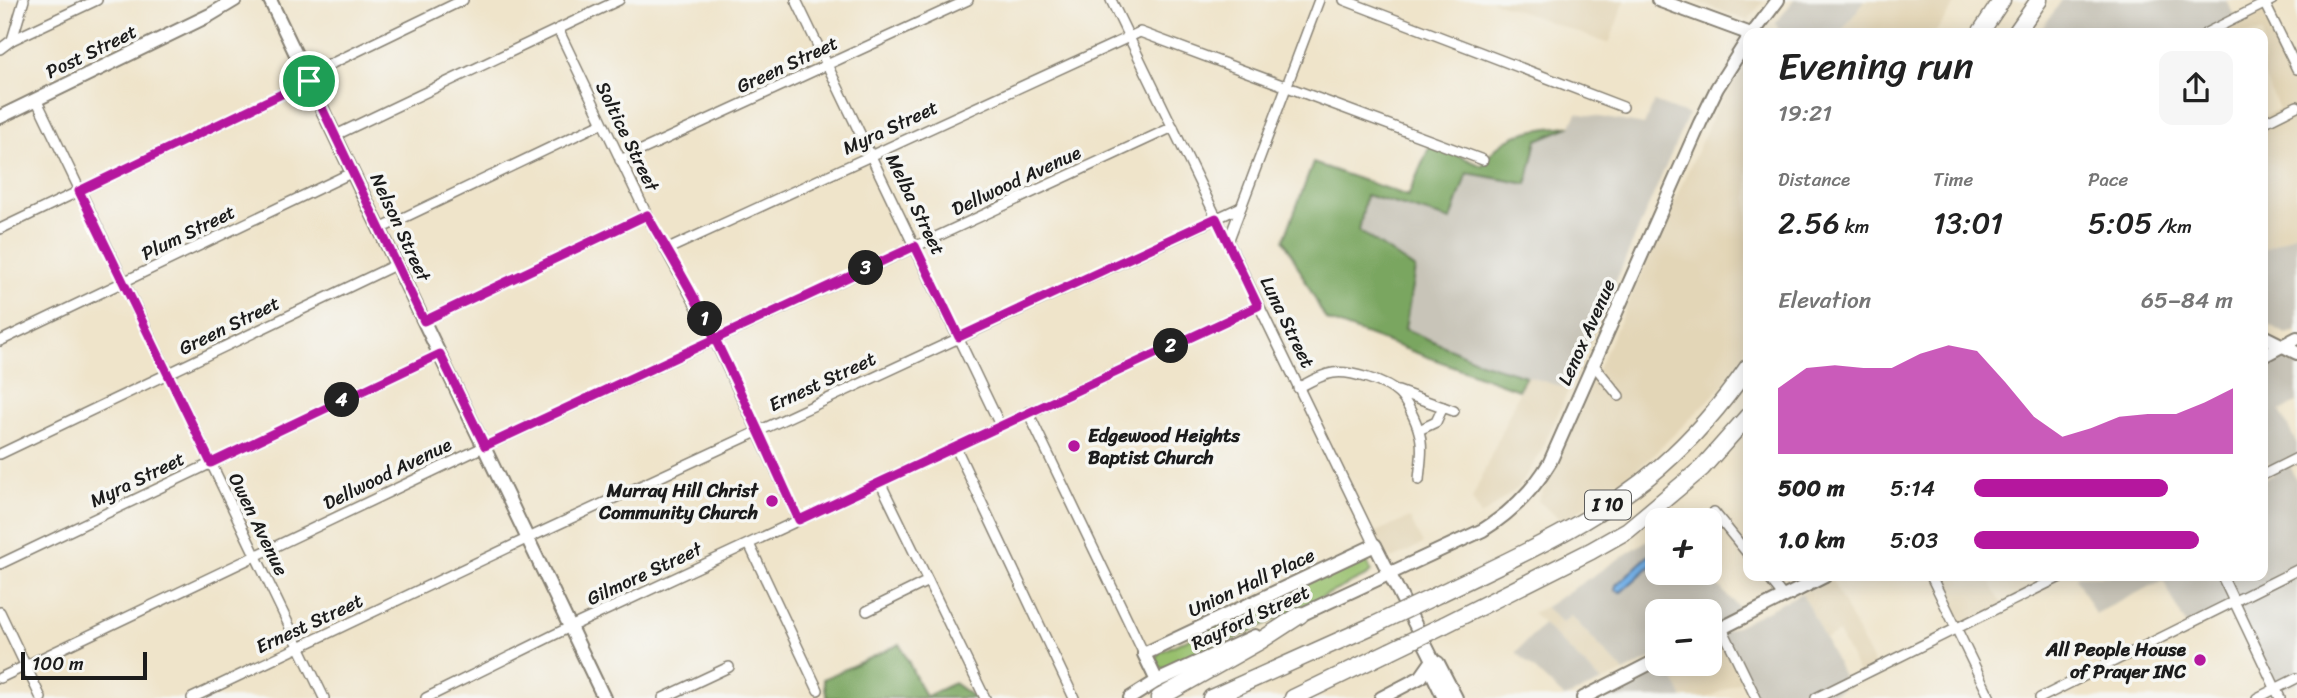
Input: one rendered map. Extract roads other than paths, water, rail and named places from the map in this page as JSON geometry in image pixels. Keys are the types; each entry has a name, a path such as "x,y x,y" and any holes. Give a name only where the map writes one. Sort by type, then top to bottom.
{"highway":[{"path":"1983,28 2003,0"},
{"path":"2019,28 2039,0"},
{"name":"I 10","path":"1211,698 1374,625 1549,540 1623,495 1660,467 1697,431 1743,374"},
{"name":"I 10","path":"1293,698 1444,625 1629,530 1702,468 1743,422"},
{"path":"1159,698 1261,641 1300,615"}],"street":[{"path":"12,40 24,0"},
{"path":"0,49 12,40 97,0"},
{"name":"Post Street","path":"0,117 210,15 235,0"},
{"name":"Nelson Street","path":"270,0 604,698"},
{"path":"0,229 463,0"},
{"path":"336,135 619,0"},
{"name":"Melba Street","path":"796,0 1000,425"},
{"name":"Green Street","path":"620,160 968,0"},
{"name":"Luna Street","path":"1111,0 1388,573 1456,698"},
{"path":"1228,242 1319,0"},
{"path":"1344,0 1623,107"},
{"path":"1658,0 1743,30"},
{"path":"1755,28 1778,0"},
{"path":"2216,28 2267,1 2297,69"},
{"name":"Soltice Street","path":"558,29 647,215 697,303 799,520"},
{"path":"1129,36 1140,32 1483,160"},
{"name":"Myra Street","path":"666,250 1129,36"},
{"name":"Lenox Avenue","path":"1388,573 1413,564 1483,530 1521,501 1540,479 1550,462 1700,123 1717,88 1743,47"},
{"name":"Owen Avenue","path":"36,99 324,698"},
{"path":"2268,120 2297,106"},
{"path":"380,229 602,123"},
{"name":"Dellwood Avenue","path":"0,678 485,446 1173,127"},
{"name":"Plum Street","path":"0,341 353,172"},
{"name":"Ernest Street","path":"192,698 758,430 1241,207"},
{"path":"424,321 647,215"},
{"name":"Green Street","path":"0,454 397,264"},
{"name":"Gilmore Street","path":"426,698 570,627 1258,306"},
{"path":"2268,353 2297,338"},
{"path":"2268,339 2297,353"},
{"name":"Myra Street","path":"0,564 440,354"},
{"path":"1593,364 1619,396"},
{"path":"1298,388 1321,376 1353,373 1454,411"},
{"path":"1393,389 1401,396 1419,430 1419,480"},
{"path":"1419,430 1436,422 1443,407"},
{"path":"1028,412 1157,681"},
{"path":"955,446 1074,698"},
{"path":"2268,472 2297,458"},
{"path":"880,482 985,698"},
{"path":"1722,522 1743,548"},
{"path":"749,544 818,690"},
{"name":"Union Hall Place","path":"1144,654 1375,545"},
{"path":"2039,698 2297,570"},
{"name":"Rayford Street","path":"1130,698 1157,681 1388,573"},
{"path":"867,611 928,581"},
{"path":"1771,581 1783,596"},
{"path":"1722,628 1814,581"},
{"path":"1933,581 1990,698"},
{"path":"1816,698 2052,581"},
{"path":"2224,581 2280,698"},
{"path":"0,612 41,698"},
{"path":"1722,641 1756,698"},
{"path":"1381,698 1421,677 1433,660"},
{"name":"Luna Street","path":"1433,660 1431,668 1444,698"},
{"path":"1583,698 1645,666"},
{"path":"663,698 729,667"},
{"path":"2257,698 2297,678"}],"water":[{"path":"1645,559 1645,571 1621,592 1615,590 1616,585"}],"place":[{"name":"Edgewood Heights Baptist Church","path":"1074,446"},
{"name":"Murray Hill Christ Community Church","path":"772,501"},
{"name":"All People House of Prayer INC","path":"2200,660"}]}
